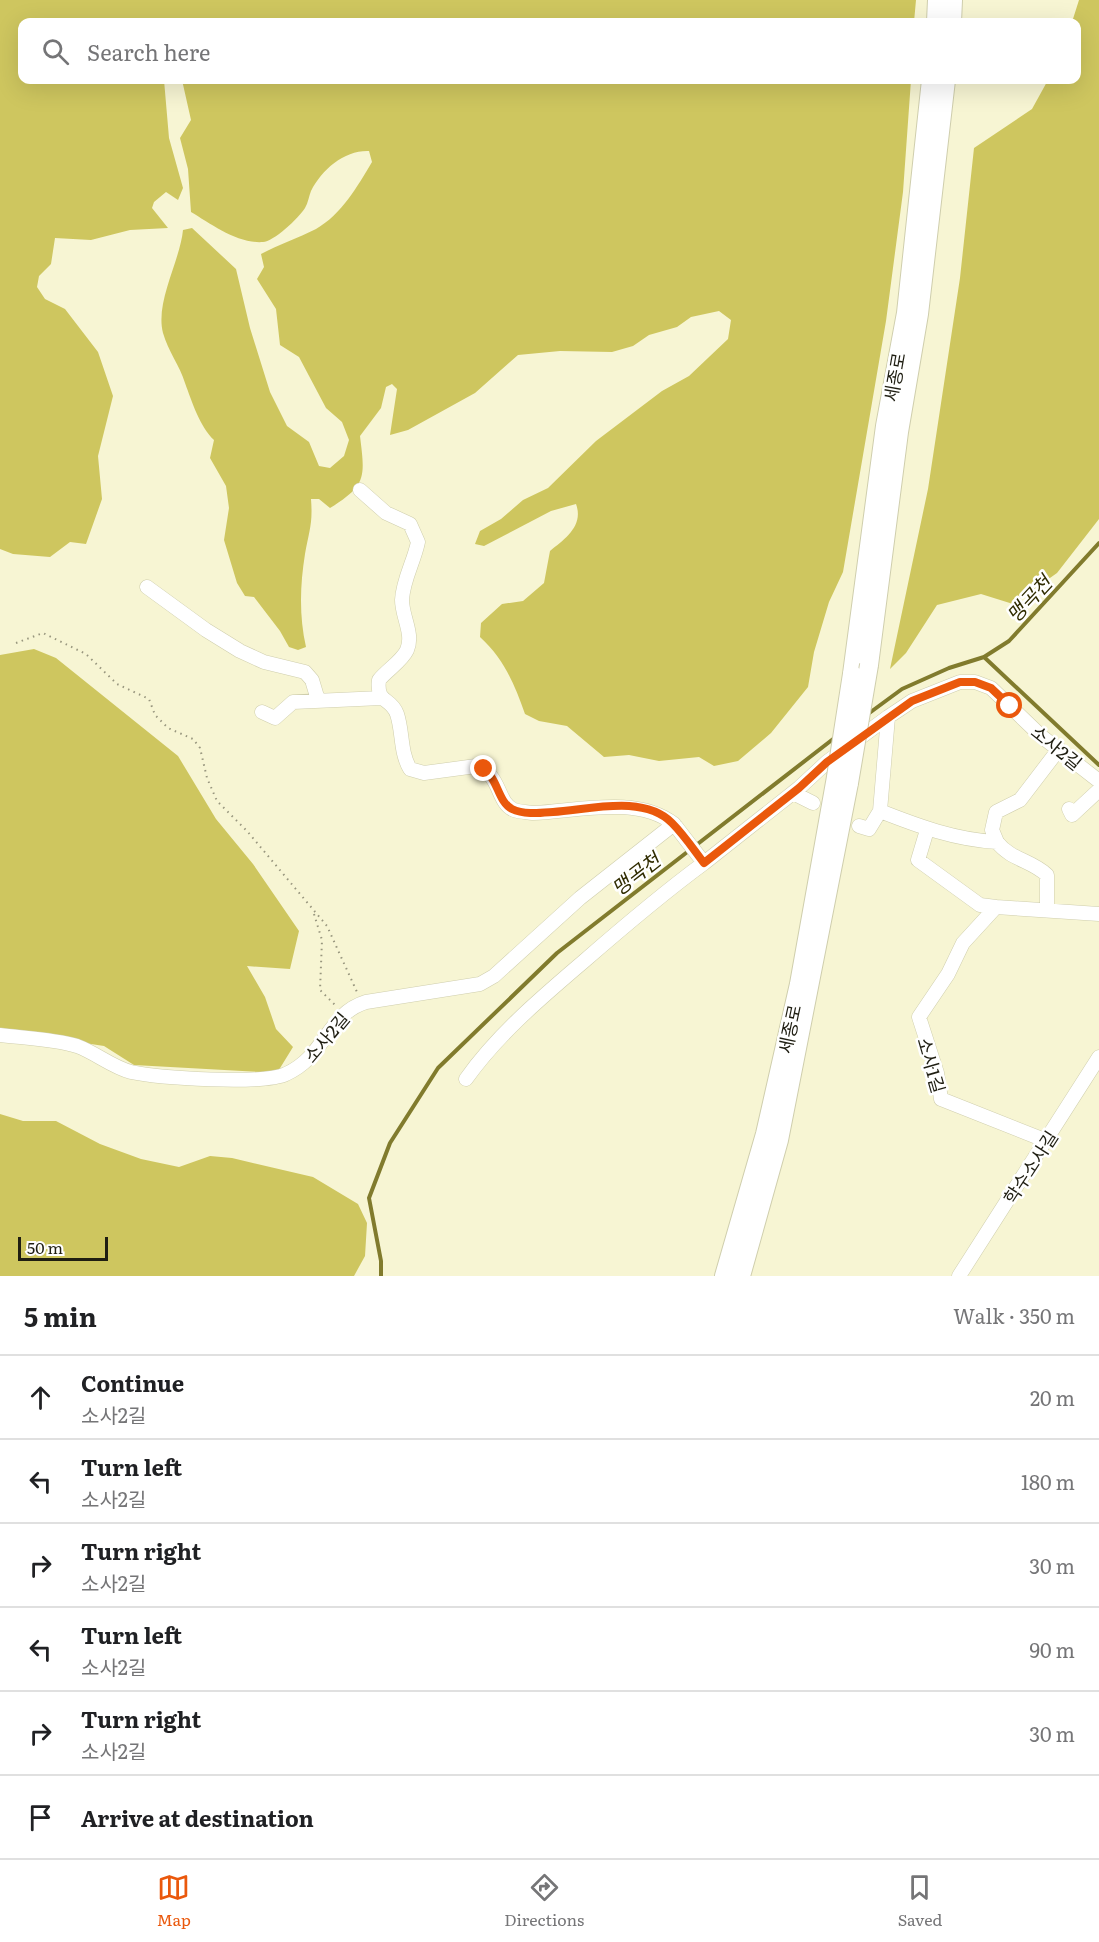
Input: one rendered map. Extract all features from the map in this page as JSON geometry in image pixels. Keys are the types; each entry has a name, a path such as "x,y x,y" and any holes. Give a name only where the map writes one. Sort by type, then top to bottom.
{"main road":[{"path":"936,18 937,0"},
{"path":"952,18 953,0"},
{"name":"세종로","path":"741,1276 778,1140 843,780 852,674 885,426 906,313 931,84"},
{"name":"세종로","path":"724,1276 771,1111 869,665 899,432 920,314 946,84"}],"street":[{"path":"360,490 386,513 410,524 418,542 404,578 402,596 410,638 409,647 405,655 379,680 378,690 381,698 394,708 405,760 415,772 424,773 477,766 484,769 497,782 506,804 520,811 533,813 641,807 663,816 675,826 702,860"},
{"path":"147,587 206,630 240,651 264,662 305,672 312,680 318,700"},
{"name":"소사2길","path":"466,1079 486,1052 544,995 702,860 793,793 827,762 912,701 960,682 975,682 991,688 1059,749 1099,781"},
{"path":"262,712 275,718 293,702 381,698"},
{"path":"859,826 869,830 880,811 888,717"},
{"path":"1047,910 1047,875 1037,866 1019,861 1005,852 997,842 992,830 996,812 1020,800 1059,749"},
{"path":"1069,809 1072,815 1099,790"},
{"path":"793,793 813,803"},
{"path":"880,811 927,830 974,841 997,842"},
{"name":"소사2길","path":"0,1035 77,1046 130,1072 262,1080 284,1075 304,1065 322,1046 344,1013 362,1003 480,984 494,976 580,898 675,826"},
{"path":"927,830 918,860 980,904 1099,914"},
{"name":"소사1길","path":"996,907 963,943 948,974 919,1017 937,1073 941,1099 1047,1141"},
{"name":"학수소사길","path":"959,1276 1099,1056"}],"path":[{"path":"15,643 43,633 86,654 117,684 149,699 155,715 168,728 193,739 200,748 207,778 217,801 247,831 327,926 362,1003"},
{"path":"313,911 322,940 320,990 344,1013"}],"shaded area":[{"path":"0,0 916,0 914,18 18,18 18,84 164,84 169,138 183,188 178,200 166,192 154,202 152,208 168,228 130,230 91,240 55,238 51,264 39,276 37,287 45,299 65,309 98,352 113,396 98,456 102,499 86,544 70,542 50,557 13,554 0,549"},
{"path":"1079,0 1099,0 1099,519 1057,573 1013,604 981,594 937,605 906,653 890,669 928,489 960,278 974,148 1032,109 1046,84 1081,84 1081,18 1073,18"},
{"path":"183,84 911,84 903,192 886,321 843,572 829,602 814,652 808,687 771,733 738,761 714,766 699,757 659,761 629,755 604,757 567,726 539,721 525,714 507,672 496,654 480,637 481,623 502,604 523,601 544,583 550,551 572,531 578,512 576,504 551,511 484,546 475,544 480,531 501,519 523,500 548,488 596,441 662,391 689,376 728,339 731,320 719,311 691,317 677,327 649,335 633,346 612,352 560,351 518,355 475,393 408,430 390,435 397,389 392,384 386,387 381,408 360,436 363,461 361,479 357,486 330,508 319,499 311,499 311,521 301,589 302,624 306,647 298,650 289,647 280,631 254,597 245,596 237,583 224,540 229,508 226,486 210,458 214,440 201,421 165,340 161,321 162,308 183,230 192,228 236,269 250,328 270,392 287,426 309,442 319,466 330,468 344,456 349,440 342,422 326,408 299,357 280,345 276,309 257,279 264,267 261,254 316,229 334,216 361,181 372,162 369,151 343,157 321,175 311,191 306,206 286,229 267,241 244,240 191,212 188,169 180,138 191,120"},
{"path":"34,649 56,658 178,756 216,819 253,864 299,931 290,969 247,966 265,997 276,1029 293,1047 277,1073 134,1065 104,1046 0,1030 0,655"},
{"path":"0,1114 23,1121 56,1121 100,1144 141,1159 179,1167 210,1156 232,1158 313,1177 358,1204 367,1223 365,1256 354,1276 0,1276"}],"waterway":[{"name":"맹곡천","path":"868,714 902,689 949,668 984,657 1009,641 1099,543"},
{"path":"984,657 1099,765"},
{"name":"맹곡천","path":"381,1276 381,1261 369,1198 390,1143 438,1068 557,953 837,736"}],"route":[{"path":"484,769 497,782 506,804 512,809 533,813 641,807 663,816 674,824 704,863 799,788 827,762 912,701 960,682 975,682 991,688 1010,706"}]}
